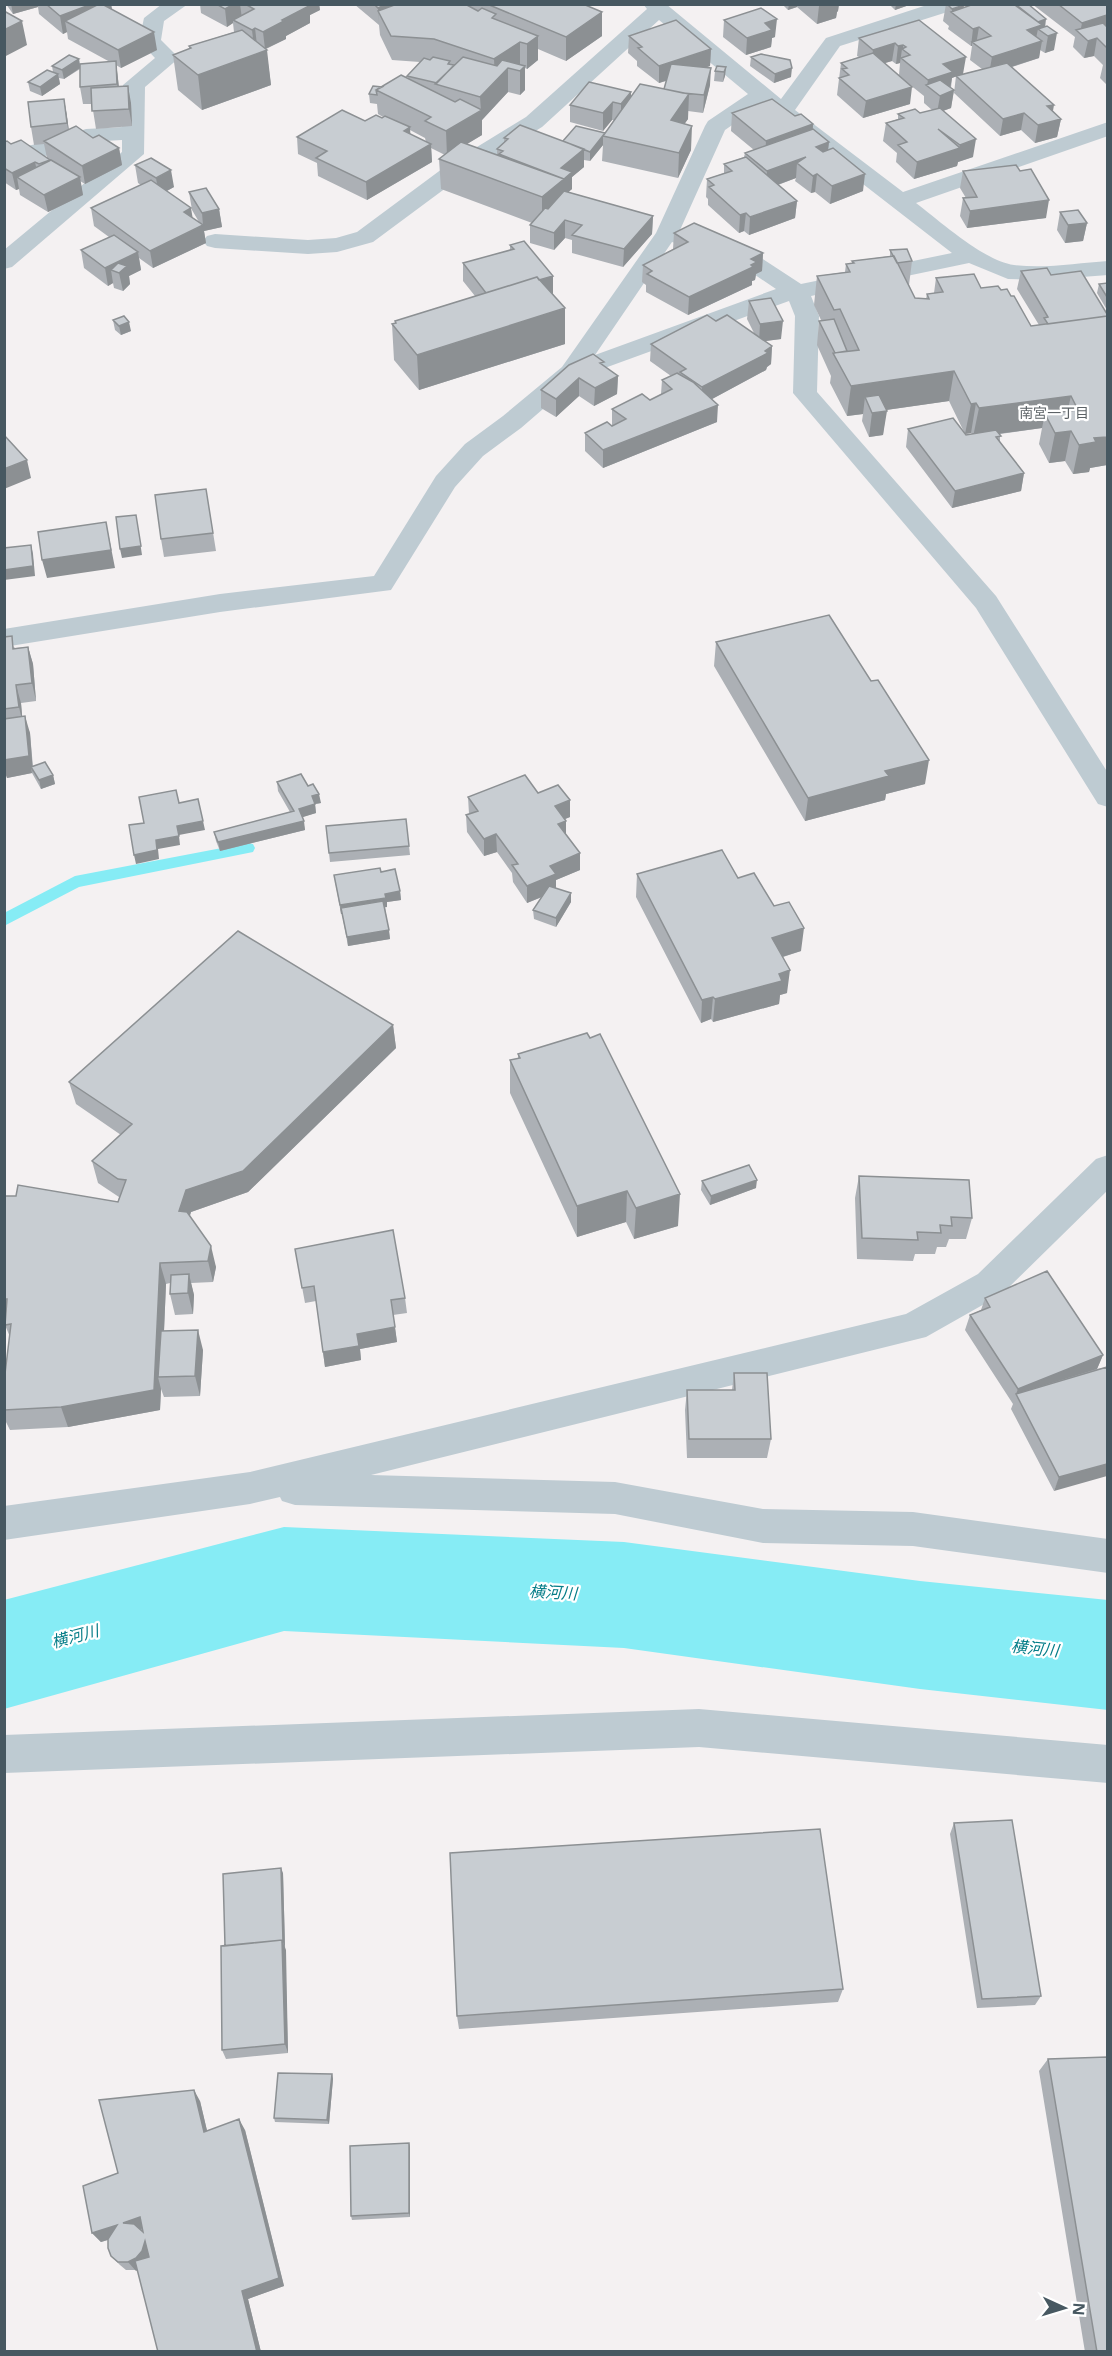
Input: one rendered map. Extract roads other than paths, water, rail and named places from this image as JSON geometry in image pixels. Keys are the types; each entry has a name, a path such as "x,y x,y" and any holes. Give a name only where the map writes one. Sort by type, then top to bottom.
{"street":[{"path":"4,262 133,154 134,85 168,58 150,41 154,18 178,4"},
{"path":"784,111 833,42 953,4"},
{"path":"215,241 308,247 337,245 365,237 454,171 534,122 656,7 762,95 971,256 1008,272 1042,273 1107,268"},
{"path":"4,638 220,603 382,584 445,482 474,450 512,422 571,372 667,233 716,126 762,95"},
{"path":"900,201 1107,129"},
{"path":"4,158 45,150 86,136 133,133"},
{"path":"667,233 747,259 798,293 807,316 805,393 986,602 1107,797"},
{"path":"571,372 773,297 971,256"},
{"path":"4,1523 250,1488 914,1327 990,1284 1107,1168"},
{"path":"250,1488 615,1498 763,1526 913,1529 1107,1556"},
{"path":"4,1754 699,1728 1107,1764"}],"waterway":[{"path":"4,920 75,882 248,848"},
{"name":"横河川","path":"4,1655 284,1579 624,1595 920,1635 1108,1655"}],"district":[{"name":"南宮一丁目","path":"1054,412"}]}
